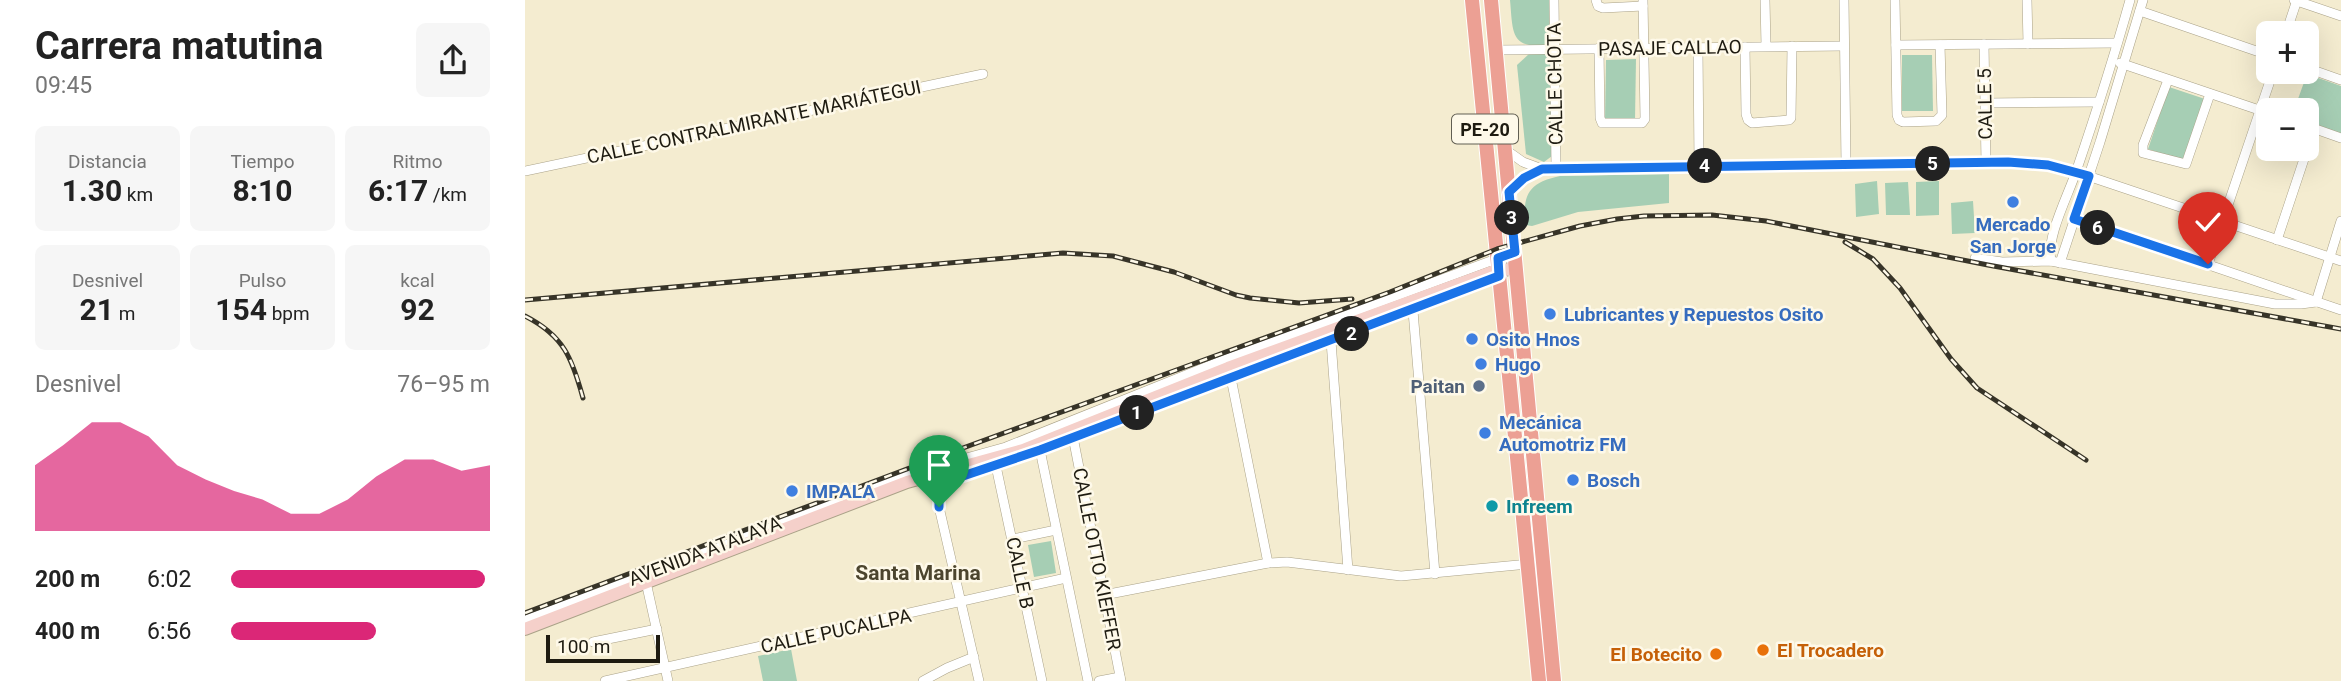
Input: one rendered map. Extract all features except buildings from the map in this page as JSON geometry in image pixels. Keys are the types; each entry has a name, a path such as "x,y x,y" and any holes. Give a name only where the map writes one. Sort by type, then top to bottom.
{"main road":[{"name":"PE-20","path":"1472,0 1499,268"},
{"name":"PE-20","path":"1491,0 1516,268"},
{"name":"AVENIDA ATALAYA","path":"525,629 924,476 994,460 1023,450 1228,368 1499,268 1516,268"},
{"path":"1499,268 1539,681"},
{"path":"1516,268 1554,681"}],"street":[{"name":"CALLE CHOTA","path":"1554,0 1556,168"},
{"path":"1596,0 1598,6 1603,8 1643,3 1645,119 1638,124 1605,125 1599,118 1599,48"},
{"path":"1765,0 1766,46"},
{"path":"1844,0 1846,165"},
{"path":"1895,0 1899,120 1936,121 1942,115 1940,45"},
{"path":"2027,0 2028,44"},
{"path":"2055,262 2050,251 2058,220 2099,102 2130,0"},
{"path":"2055,262 2089,176 2143,0"},
{"path":"2290,21 2296,0 2341,16"},
{"path":"2140,11 2256,51"},
{"path":"1896,45 2117,43"},
{"name":"CALLE 5","path":"1984,44 1986,163"},
{"path":"1745,47 1747,114 1752,123 1791,118 1792,46"},
{"name":"PASAJE CALLAO","path":"1496,50 1844,46"},
{"path":"1698,47 1699,166"},
{"path":"2112,60 2256,109"},
{"path":"2319,72 2341,80"},
{"name":"CALLE CONTRALMIRANTE MARIÁTEGUI","path":"525,171 983,74"},
{"path":"2168,79 2143,145 2143,153 2186,164 2210,94"},
{"path":"1985,103 2099,102"},
{"path":"2319,131 2341,138"},
{"path":"2208,264 2256,133"},
{"path":"1506,150 1523,162 1542,169"},
{"path":"2277,240 2300,161"},
{"path":"1509,192 1524,178 1542,169 1556,168 1986,163 2048,165 2089,176 2341,261"},
{"path":"2074,219 2341,310"},
{"path":"2316,302 2341,221"},
{"name":"AVENIDA ATALAYA","path":"962,602 939,507 939,496 943,488 960,477 1040,450 1413,311 1499,268 1515,252"},
{"path":"1975,257 2002,262 2055,262 2275,304 2316,302"},
{"name":"AVENIDA ATALAYA","path":"525,620 905,475 1006,447 1226,359 1499,268"},
{"path":"1413,311 1435,574"},
{"path":"1331,341 1348,569"},
{"path":"1231,378 1268,563"},
{"name":"CALLE OTTO KIEFFER","path":"1073,437 1120,679"},
{"path":"1040,450 1088,681"},
{"name":"CALLE B","path":"996,466 1042,681"},
{"path":"1013,539 1056,530"},
{"path":"1104,595 1268,563 1287,562 1401,576 1528,564"},
{"name":"CALLE PUCALLPA","path":"605,681 1066,578"},
{"path":"646,582 668,681"},
{"path":"962,602 979,681"},
{"path":"593,642 657,629"},
{"path":"923,681 974,657"},
{"path":"1099,681 1120,679"}],"green space":[{"path":"1510,0 1551,0 1550,44 1527,45 1516,37"},
{"path":"1529,54 1547,54 1551,57 1552,156 1544,162 1526,154 1517,65"},
{"path":"1902,55 1932,55 1933,111 1902,111"},
{"path":"1636,59 1635,120 1605,120 1606,60"},
{"path":"2319,78 2341,86 2341,134 2319,126 2319,98 2298,98 2303,84 2319,84"},
{"path":"2169,87 2205,99 2183,161 2148,149"},
{"path":"1669,174 1669,203 1578,212 1532,226 1525,225 1525,205 1530,192 1534,186 1549,179 1560,176"},
{"path":"1877,181 1879,214 1856,217 1855,184"},
{"path":"1939,181 1939,215 1916,216 1916,182"},
{"path":"1908,182 1910,215 1886,215 1885,183"},
{"path":"1973,201 1975,233 1952,234 1951,203"},
{"path":"1051,541 1056,573 1034,577 1028,545"},
{"path":"791,649 797,681 763,681 758,656"}],"railway":[{"path":"525,613 952,452 1390,292 1497,249 1580,226 1617,219 1712,215 1766,221 1988,265 2341,329"},
{"path":"1845,242 1873,259 1900,288 1951,359 1977,388 2086,460"},
{"path":"525,300 1063,253 1113,256 1174,272 1250,298 1299,303 1352,299"},
{"path":"525,316 549,332 565,349 583,398"}],"place":[{"name":"Mercado San Jorge","path":"2013,202"},
{"name":"Lubricantes y Repuestos Osito","path":"1550,314"},
{"name":"Osito Hnos","path":"1472,339"},
{"name":"Hugo","path":"1481,364"},
{"name":"Paitan","path":"1479,386"},
{"name":"Mecánica Automotriz FM","path":"1485,433"},
{"name":"Bosch","path":"1573,480"},
{"name":"IMPALA","path":"792,491"},
{"name":"Infreem","path":"1492,506"},
{"name":"El Trocadero","path":"1763,650"},
{"name":"El Botecito","path":"1716,654"}],"district":[{"name":"Santa Marina","path":"918,573"}],"route":[{"path":"939,507 939,496 943,488 960,477 1040,450 1413,311 1499,276 1498,258 1515,252 1509,192 1524,178 1542,169 2008,162 2048,165 2089,176 2074,219 2208,264"}]}
